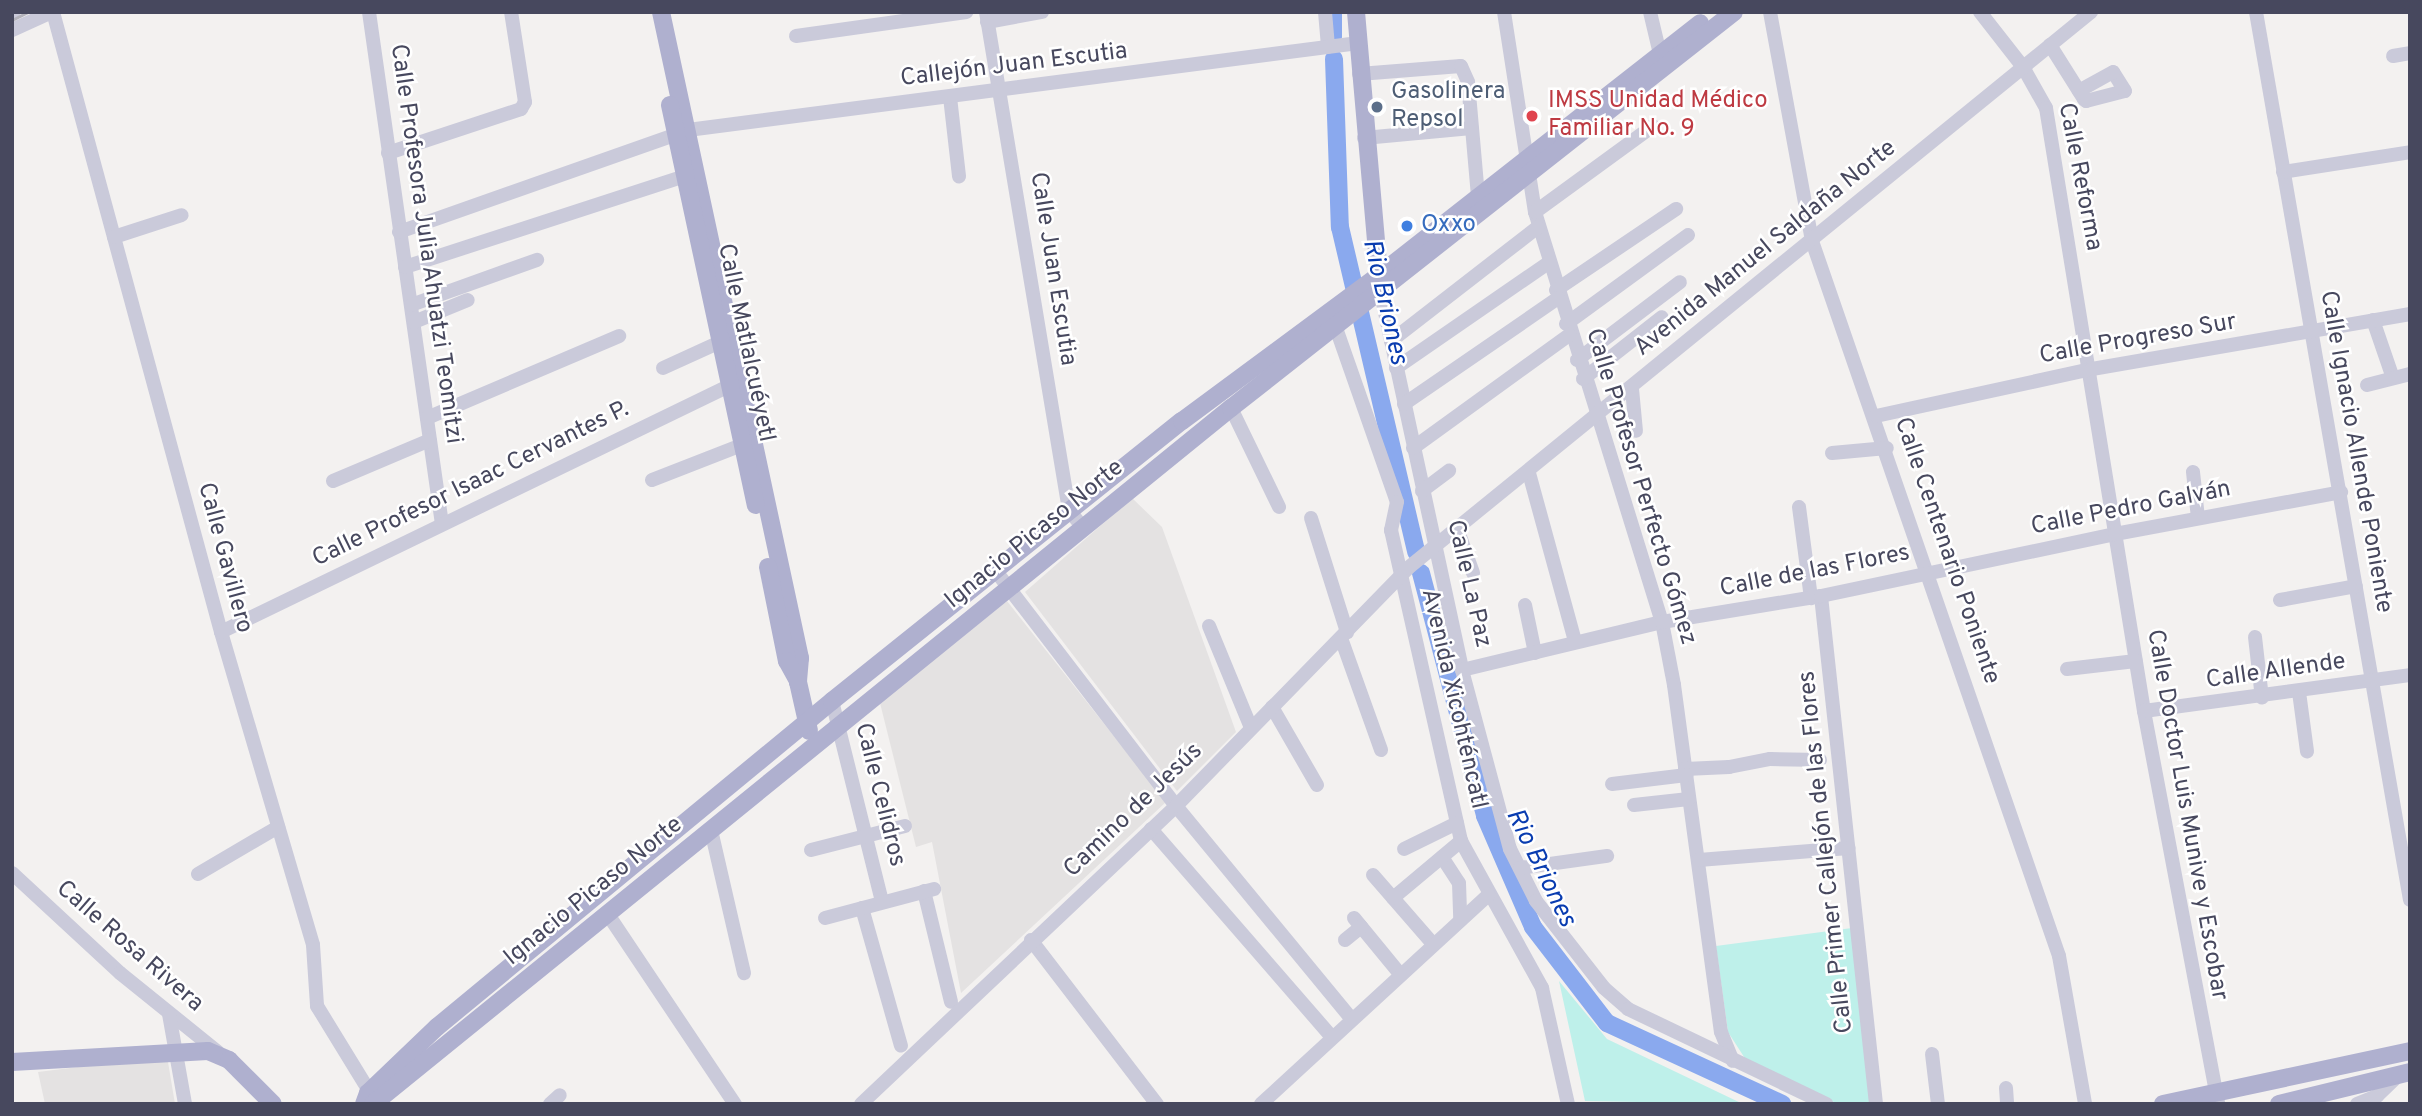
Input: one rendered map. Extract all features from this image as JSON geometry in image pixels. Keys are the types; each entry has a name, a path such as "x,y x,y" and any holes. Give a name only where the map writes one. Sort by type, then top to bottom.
{"main road":[{"name":"Calle Matlalcuéyetl","path":"650,12 682,132 685,176 720,342 735,382 741,445 787,661 798,682 813,747"},
{"name":"Calle Matlalcuéyetl","path":"661,12 682,132 735,382 800,658 798,682"},
{"name":"Calle La Paz","path":"1356,12 1364,138 1381,294"},
{"name":"Ignacio Picaso Norte","path":"370,1101 711,830 1231,408 1381,294 1525,168 1714,12"},
{"name":"Ignacio Picaso Norte","path":"370,1101 438,1027 807,721 1069,510 1478,197 1525,168 1734,12"},
{"path":"2176,1103 2231,1095 2365,1058 2410,1041"},
{"path":"12,1062 177,1051 218,1052 273,1104"},
{"path":"2365,1058 2410,1051"},
{"path":"2279,1104 2407,1069"}],"street":[{"path":"12,30 52,12"},
{"name":"Calle Gavillero","path":"52,12 221,632 313,945 317,1006 370,1101"},
{"name":"Calle Profesora Julia Ahuatzi Teomitzi","path":"369,12 442,524"},
{"path":"388,153 521,109 525,102 511,12"},
{"path":"796,36 966,12"},
{"path":"987,17 1042,12"},
{"path":"1325,12 1328,47"},
{"name":"Calle Profesor Perfecto Gómez","path":"1504,12 1525,168 1536,219 1595,419 1662,622 1699,860 1721,1032 1733,1061"},
{"path":"1650,12 1660,54"},
{"name":"Calle Centenario Poniente","path":"1770,12 1812,241 1876,416 2059,956 2085,1104"},
{"name":"Calle Reforma","path":"1980,12 2023,67 2046,108 2091,369 2115,534"},
{"name":"Avenida Manuel Saldaña Norte","path":"1434,545 1529,473 2091,12"},
{"name":"Calle Ignacio Allende Poniente","path":"2256,12 2410,900"},
{"name":"Calle Juan Escutia","path":"987,17 1069,510 1083,528"},
{"name":"Callejón Juan Escutia","path":"399,232 682,132 1357,43"},
{"path":"2050,45 2079,91"},
{"path":"2393,56 2410,53"},
{"path":"1359,74 1461,66 1468,82 1478,197"},
{"path":"950,97 959,176"},
{"path":"1391,341 1536,219 1653,126"},
{"path":"1364,138 1472,128"},
{"path":"2283,172 2410,152"},
{"path":"405,267 685,176"},
{"path":"1404,404 1676,209"},
{"path":"114,237 182,215"},
{"path":"1413,448 1688,235"},
{"path":"411,304 537,260"},
{"path":"1396,368 1548,263"},
{"path":"1577,360 1680,282"},
{"name":"Calle La Paz","path":"1381,294 1462,670 1510,849 1536,901 1604,988 1628,1009 1826,1104"},
{"path":"414,322 468,300"},
{"name":"Calle Progreso Sur","path":"1876,416 2091,369 2410,314"},
{"path":"1583,379 1662,317"},
{"path":"2373,320 2393,378"},
{"name":"Avenida Xicohténcatl","path":"1341,325 1397,502 1391,530 1461,841 1488,895 1542,988 1568,1104"},
{"path":"427,418 619,336"},
{"path":"663,368 720,342"},
{"path":"2367,384 2410,374"},
{"name":"Calle Profesor Isaac Cervantes P.","path":"221,632 735,382"},
{"path":"1632,388 1636,430"},
{"path":"1231,408 1279,507"},
{"path":"332,481 430,440"},
{"path":"652,480 741,445"},
{"path":"1832,453 1887,448"},
{"path":"1422,491 1449,471"},
{"path":"2193,472 2198,518"},
{"path":"1529,473 1575,641"},
{"name":"Calle Pedro Galván","path":"1930,573 2115,534 2341,492"},
{"name":"Calle Primer Callejón de las Flores","path":"1799,507 1816,597 1849,848 1876,1104"},
{"path":"1311,518 1344,635 1381,750"},
{"path":"1457,528 1473,573"},
{"name":"Calle Doctor Luis Munive y Escobar","path":"2115,534 2144,711 2215,1098"},
{"name":"Camino de Jesús","path":"864,1103 1031,940 1176,806 1401,575 1434,545"},
{"path":"995,570 1176,806 1351,1018"},
{"name":"Calle de las Flores","path":"1462,670 1662,622 1816,597 1930,573"},
{"path":"2280,600 2356,586"},
{"path":"1525,605 1535,653"},
{"path":"1209,626 1251,728"},
{"path":"2255,637 2262,698"},
{"path":"2067,669 2136,661"},
{"name":"Calle Allende","path":"2144,711 2262,698 2410,675"},
{"path":"2299,692 2307,751"},
{"name":"Calle Celidros","path":"832,701 882,901"},
{"path":"1272,707 1317,785"},
{"path":"1612,784 1770,759 1820,760"},
{"path":"1634,805 1689,799"},
{"path":"1404,849 1457,824"},
{"path":"811,850 905,826"},
{"path":"198,874 278,827"},
{"path":"711,830 744,973"},
{"path":"1151,830 1332,1037"},
{"path":"1393,898 1461,841"},
{"path":"1699,860 1849,848"},
{"path":"1442,856 1459,883 1460,919"},
{"path":"1520,868 1607,856"},
{"name":"Calle Rosa Rivera","path":"12,873 169,1014 218,1052"},
{"path":"1373,875 1433,944"},
{"path":"825,918 929,890 951,1002"},
{"path":"1271,1100 1351,1018 1488,895"},
{"path":"862,908 901,1046"},
{"path":"607,912 735,1104"},
{"path":"1345,940 1357,923 1400,974"},
{"path":"1031,940 1157,1104"},
{"path":"169,1014 185,1104"},
{"path":"1932,1054 1938,1104"},
{"path":"2357,1104 2377,1096 2407,1069"},
{"path":"2006,1088 2007,1104"}],"shaded area":[{"path":"1132,498 1162,527 1236,732 1177,791 1025,592"},
{"path":"1007,601 1166,802 961,993 932,842 916,847 880,703"},
{"path":"1852,928 1870,1104 1838,1104 1746,1060 1728,1032 1716,946"},
{"path":"1559,981 1607,1039 1743,1104 1585,1101"},
{"path":"167,1056 175,1104 45,1104 38,1072"}],"waterway":[{"name":"Rio Briones","path":"1333,12 1333,37"},
{"name":"Rio Briones","path":"1334,59 1340,227 1416,552"},
{"name":"Rio Briones","path":"1421,573 1485,816 1533,927 1607,1023 1782,1104"}],"railway":[{"path":"12,20 28,12"}],"place":[{"name":"Gasolinera Repsol","path":"1377,107"},
{"name":"IMSS Unidad Médico Familiar No. 9","path":"1532,116"},
{"name":"Oxxo","path":"1407,226"}]}
